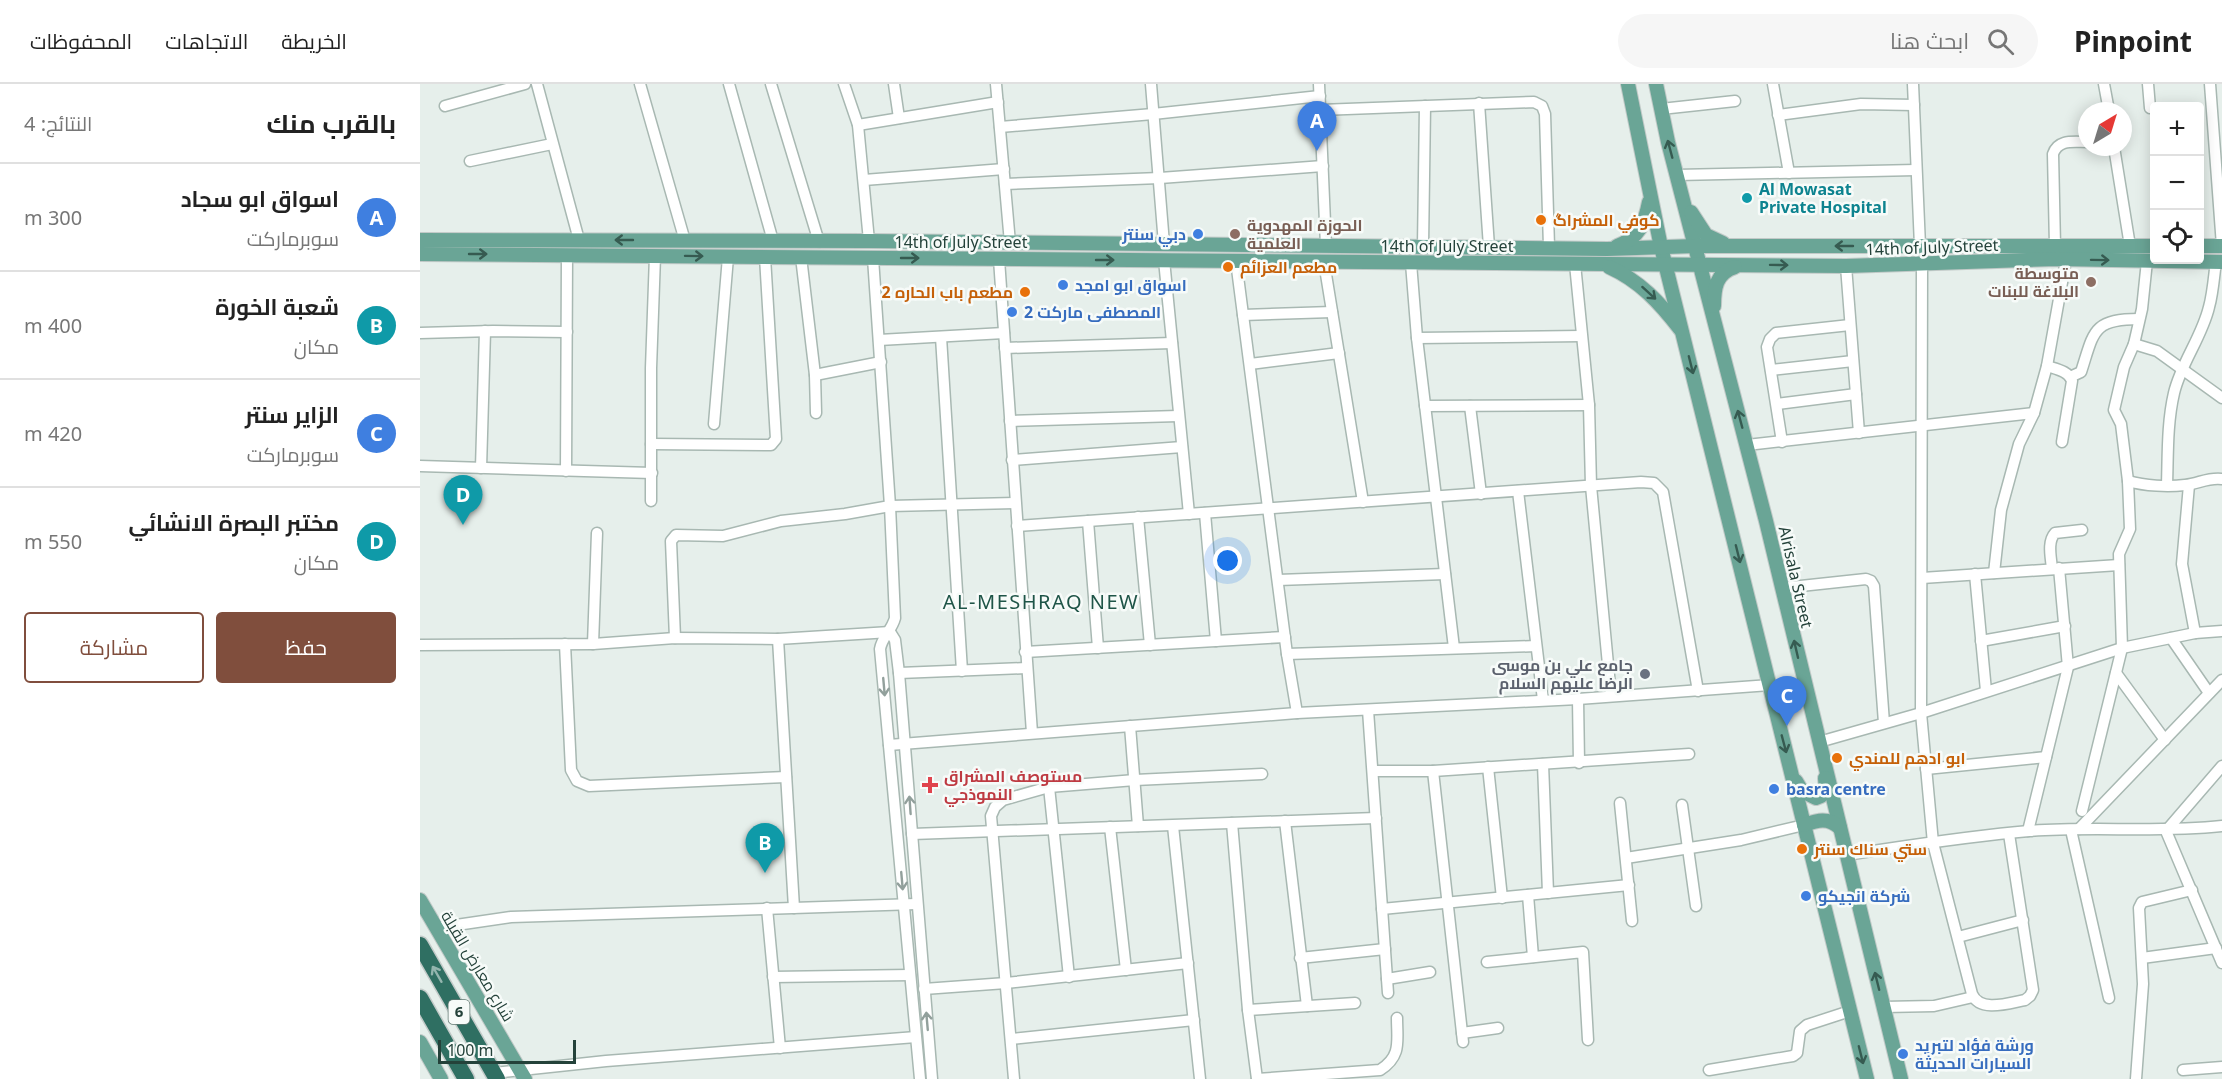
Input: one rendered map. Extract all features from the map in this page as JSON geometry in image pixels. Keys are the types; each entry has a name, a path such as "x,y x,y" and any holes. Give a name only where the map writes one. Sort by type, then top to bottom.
{"highway":[{"name":"6","path":"420,945 496,1076"},
{"name":"6","path":"420,998 466,1079"}],"main road":[{"path":"1628,84 1661,247 1867,1079"},
{"name":"Alrisala Street","path":"1656,84 1700,266 1747,445 1901,1079"},
{"path":"1681,189 1692,215 1706,236 1724,243 1758,247"},
{"path":"1606,249 1628,242 1639,232 1645,220 1650,194"},
{"name":"14th of July Street","path":"420,240 869,241 1606,249 1695,246 2150,246"},
{"path":"2204,246 2222,246"},
{"name":"14th of July Street","path":"420,254 1700,266 1922,265 2066,260 2219,261"},
{"path":"1605,265 1621,272 1643,287 1683,333"},
{"path":"1714,321 1714,292 1718,279 1728,269 1742,265"},
{"path":"1792,774 1802,791 1816,798 1821,796 1826,789 1824,767"},
{"path":"1804,825 1828,820 1840,828"},
{"name":"شارع معارض القبلة","path":"420,900 523,1075"},
{"path":"420,1042 441,1079"}],"street":[{"path":"445,106 525,84"},
{"path":"537,84 579,240"},
{"path":"640,84 685,241"},
{"path":"729,84 773,241"},
{"path":"771,84 819,242"},
{"path":"844,84 858,125 869,241"},
{"path":"894,84 899,118"},
{"path":"996,84 1011,243"},
{"path":"1151,84 1164,244"},
{"path":"1319,84 1326,246"},
{"path":"1773,84 1789,173"},
{"path":"1913,84 1920,246"},
{"path":"2104,84 2107,102"},
{"path":"2148,84 2150,108"},
{"path":"2210,84 2222,246"},
{"path":"1000,127 1153,114 1320,96"},
{"path":"1661,108 1735,101"},
{"path":"858,125 998,102"},
{"path":"1320,110 1534,102 1542,106 1545,114 1549,248"},
{"path":"1479,104 1489,247"},
{"path":"1778,115 1861,105 1914,105"},
{"path":"1423,246 1425,106"},
{"path":"2055,246 2053,154 2055,147 2060,143 2078,142"},
{"path":"470,161 552,144"},
{"path":"2115,156 2130,246"},
{"path":"1005,184 1160,178 1323,166"},
{"path":"864,180 1004,169"},
{"path":"1677,174 1916,170"},
{"path":"566,471 567,255"},
{"path":"651,501 655,256"},
{"path":"714,424 728,257"},
{"path":"651,444 771,445 776,439 765,257"},
{"path":"801,257 815,375 816,413"},
{"path":"873,258 890,506 895,618 880,649 920,1079"},
{"path":"999,259 1032,734"},
{"path":"1164,260 1189,514"},
{"path":"1994,573 2001,510 2019,444 2034,414 2047,366 2066,260"},
{"path":"1236,261 1287,654 1297,713"},
{"path":"2082,811 2122,648 2119,565 2121,546 2130,529 2128,481 2121,424 2114,410 2124,367 2134,344 2144,298 2147,261"},
{"path":"2167,485 2169,417 2182,369 2209,308 2219,261"},
{"path":"1324,262 1363,502"},
{"path":"1411,263 1417,338 1454,648"},
{"path":"1575,264 1589,405 1591,486 1611,696"},
{"path":"1922,265 1921,713 1933,843 1974,997 1986,1006 2025,1000 2030,996 2033,987 2010,834"},
{"path":"1846,266 1858,433"},
{"path":"1243,315 1332,312"},
{"path":"2070,377 2081,372 2094,332 2117,319 2139,319"},
{"path":"1782,442 1767,347 1770,339 1776,333 1850,325"},
{"path":"481,468 485,331"},
{"path":"420,333 567,332"},
{"path":"879,340 1004,333"},
{"path":"1417,338 1581,336"},
{"path":"940,337 962,671"},
{"path":"1005,348 1172,343"},
{"path":"2134,344 2157,351 2222,398"},
{"path":"1250,364 1339,353"},
{"path":"1771,370 1853,361"},
{"path":"815,375 881,362"},
{"path":"2047,366 2066,373 2072,381 2062,442"},
{"path":"1777,404 1856,394"},
{"path":"1425,406 1589,405"},
{"path":"1470,406 1481,494"},
{"path":"1747,445 2034,414"},
{"path":"1010,421 1178,416"},
{"path":"1012,460 1182,447"},
{"path":"420,466 652,473"},
{"path":"2128,481 2188,485 2222,478"},
{"path":"1017,526 1641,482 1654,483 1663,492 1698,691"},
{"path":"2188,485 2182,564 2195,633"},
{"path":"1518,491 1543,700"},
{"path":"675,638 671,541 676,535 723,536 781,521 890,506 1015,504"},
{"path":"1205,513 1216,641"},
{"path":"1138,517 1150,645"},
{"path":"1088,521 1098,648"},
{"path":"2028,831 2068,667 2065,626 2050,540 2055,533 2082,530"},
{"path":"593,644 597,533"},
{"path":"1922,578 2119,565"},
{"path":"1278,580 1445,574"},
{"path":"1975,574 1986,691"},
{"path":"1782,588 1866,579 1871,581 1874,586 1884,723"},
{"path":"1981,641 2065,626"},
{"path":"1819,742 1921,713 2122,648 2195,633 2222,631"},
{"path":"420,645 593,644 675,638 778,639 890,632"},
{"path":"890,632 895,640 899,673 932,1079"},
{"path":"1025,652 1285,637"},
{"path":"2171,638 2209,693"},
{"path":"778,639 794,908"},
{"path":"565,644 571,770 577,781 589,786 786,777"},
{"path":"1287,654 1536,646"},
{"path":"899,673 1026,668"},
{"path":"2116,673 2165,740"},
{"path":"2075,830 2222,680"},
{"path":"889,745 1297,713 1578,699 1770,685"},
{"path":"1578,699 1579,763"},
{"path":"1368,710 1388,993"},
{"path":"1130,726 1138,826"},
{"path":"1372,771 1433,771 1689,754"},
{"path":"1926,769 2046,757"},
{"path":"1543,764 1548,893"},
{"path":"2166,831 2222,766"},
{"path":"1488,767 1502,898"},
{"path":"1433,771 1462,1038 1498,1028"},
{"path":"1014,1079 991,816 995,807 1003,800 1049,787 1262,774"},
{"path":"1049,787 1069,977"},
{"path":"1620,802 1632,921"},
{"path":"1682,805 1696,906"},
{"path":"912,834 1376,818"},
{"path":"1285,821 1307,1006"},
{"path":"1232,823 1248,1010 1257,1079 1380,1070 1390,1064 1397,1054 1397,1018"},
{"path":"1626,858 1688,849 1804,825"},
{"path":"1173,826 1194,1020 1197,1079"},
{"path":"1846,855 2028,831 2166,831 2222,826"},
{"path":"1110,827 1126,970"},
{"path":"2075,830 2109,998"},
{"path":"2166,831 2222,963"},
{"path":"1382,909 1629,885"},
{"path":"2136,1079 2143,984 2138,916 2142,902 2192,890"},
{"path":"1528,895 1533,957"},
{"path":"436,928 511,917 916,904"},
{"path":"768,908 780,1048"},
{"path":"1958,937 2023,920"},
{"path":"1300,958 1385,948"},
{"path":"2142,958 2216,948"},
{"path":"1487,962 1582,952 1588,1040"},
{"path":"924,988 1006,983 1188,963"},
{"path":"1387,979 1430,972"},
{"path":"773,977 910,975"},
{"path":"1884,1007 1934,1006 1974,997"},
{"path":"1248,1010 1355,1003"},
{"path":"1709,1070 1793,1056 1797,1053 1800,1031 1807,1025 1850,1011"},
{"path":"1011,1039 1194,1020"},
{"path":"496,1076 523,1075 606,1061 916,1037"},
{"path":"2183,1070 2222,1066"}],"place":[{"name":"اسواق ابو سجاد","path":"1317,151"},
{"name":"Al Mowasat Private Hospital","path":"1747,198"},
{"name":"كوفي المشراگ","path":"1541,220"},
{"name":"دبي سنتر","path":"1198,234"},
{"name":"الحوزة المهدوية العلمية","path":"1235,234"},
{"name":"مطعم العزائم","path":"1228,267"},
{"name":"متوسطة البلاغة للبنات","path":"2091,282"},
{"name":"اسواق ابو امجد","path":"1063,285"},
{"name":"مطعم باب الحاره 2","path":"1025,292"},
{"name":"المصطفى ماركت 2","path":"1012,312"},
{"name":"مختبر البصرة الانشائي","path":"463,525"},
{"name":"جامع علي بن موسى الرضا عليهم السلام","path":"1645,674"},
{"name":"الزاير سنتر","path":"1787,726"},
{"name":"ابو ادهم للمندي","path":"1837,758"},
{"name":"مستوصف المشراق النموذجي","path":"930,785"},
{"name":"basra centre","path":"1774,789"},
{"name":"ستي سناك سنتر","path":"1802,849"},
{"name":"شعبة الخورة","path":"765,873"},
{"name":"شركة انجيكو","path":"1806,896"},
{"name":"ورشة فؤاد لتبريد السيارات الحديثة","path":"1903,1054"}],"district":[{"name":"AL-MESHRAQ NEW","path":"1041,602"}]}
